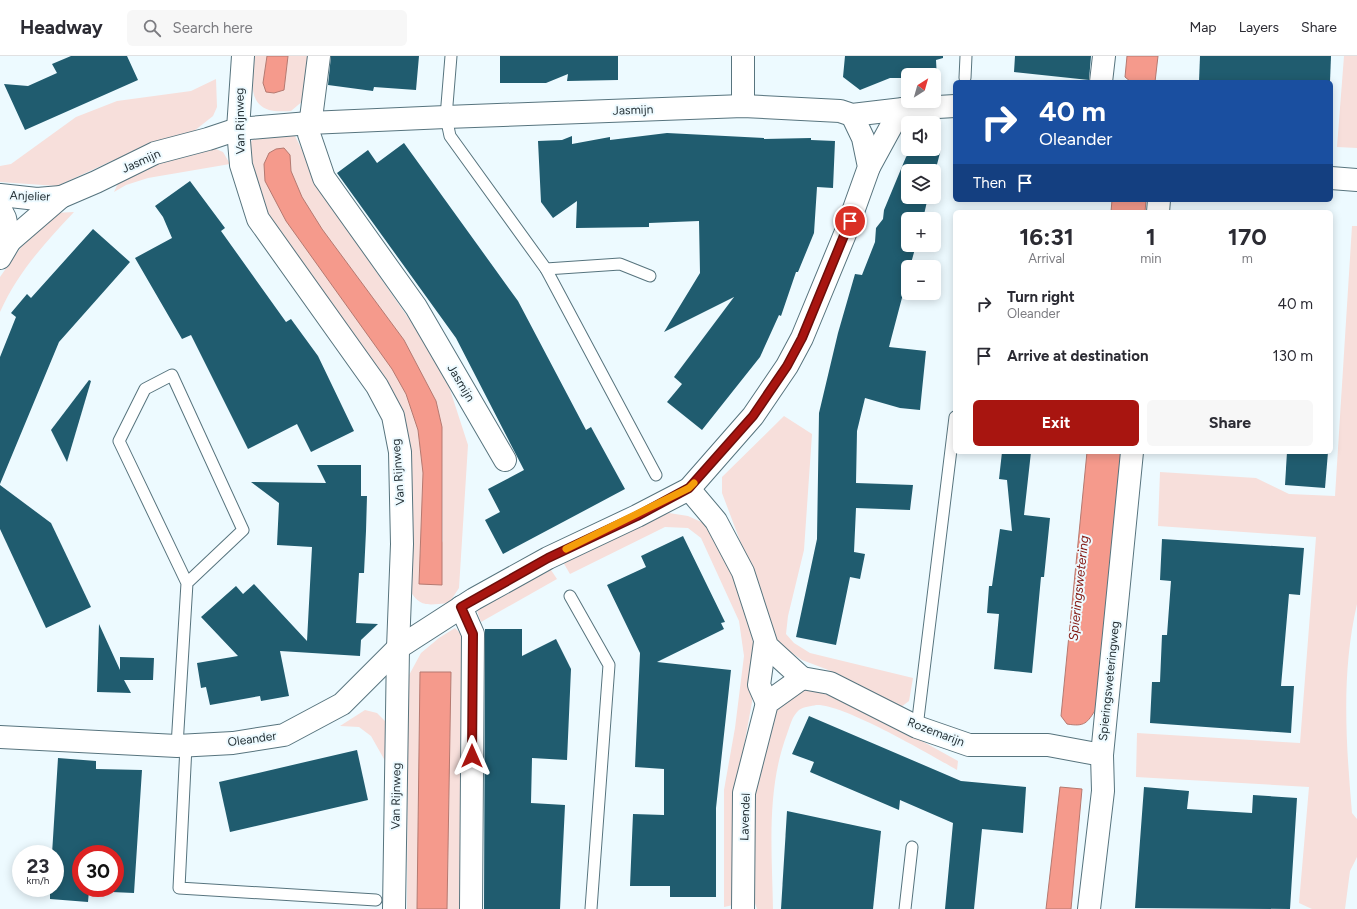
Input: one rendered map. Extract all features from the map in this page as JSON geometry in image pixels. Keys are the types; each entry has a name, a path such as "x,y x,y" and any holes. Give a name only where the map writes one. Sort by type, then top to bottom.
{"street":[{"name":"Van Rijnweg","path":"242,56 238,129 241,165 258,219 377,386 393,416 400,452 402,536 385,904"},
{"name":"Jasmijn","path":"319,56 309,123 309,134 324,178 416,308 505,460"},
{"path":"743,56 743,106"},
{"path":"1101,80 1104,56"},
{"name":"Jasmijn","path":"5,249 61,197 96,182 155,153 208,139 238,129 309,123 743,106 840,111 852,115 903,109 953,106"},
{"name":"Oleander","path":"0,737 181,746 233,743 284,735 342,704 398,648 461,607 548,558 637,516 689,488 753,416 787,366 802,338 845,234 869,167 893,123 903,109"},
{"path":"852,115 863,138 869,167"},
{"path":"1333,178 1357,180"},
{"name":"Anjelier","path":"0,195 37,199 61,197"},
{"name":"Anjelier","path":"0,208 5,218 5,249"},
{"name":"Spieringsweteringweg","path":"1089,909 1103,791 1102,755 1132,454"},
{"path":"689,488 716,521 743,572 767,646 802,678 767,703 759,685 765,642"},
{"path":"461,607 473,634 471,909"},
{"name":"Rozemarijn","path":"802,678 830,683 917,727 969,745 1048,745 1102,755"},
{"name":"Lavendel","path":"743,909 744,793 767,703"}],"lane":[{"path":"451,56 446,117 450,136 546,269 656,475"},
{"path":"965,78 966,56"},
{"path":"546,269 620,264 650,276"},
{"path":"187,583 243,530 172,375 145,389 119,441 187,583 181,746 179,888 385,904"},
{"path":"917,727 953,433"},
{"path":"570,596 609,665 591,909"},
{"path":"905,909 912,848"}],"shaded area":[{"path":"255,56 267,56 263,83 284,90 288,56 310,56 304,100 291,111 272,111 262,106 254,95 252,79"},
{"path":"1344,56 1357,56 1357,148 1337,147"},
{"path":"216,79 217,107 213,116 189,135 114,160 57,186 0,182 0,166 11,164 76,117 117,101 191,91"},
{"path":"293,132 328,202 443,368 468,445 459,588 449,603 424,604 416,598 407,586 406,452 264,216 246,149 255,136","holes":["276,149 290,155 291,171 302,197 322,229 404,340 436,401 442,427 443,541 419,584 423,473 418,430 406,394"]},
{"path":"211,147 223,152 230,164 148,178 126,185 114,192 121,177 169,158"},
{"path":"74,212 42,247 23,271 0,312 0,277 28,237 54,213"},
{"path":"1352,226 1357,226 1357,604 1349,656 1346,708 1352,813 1357,819 1357,857 1350,871 1345,909 1312,909 1299,903 1309,787 1136,777 1137,733 1300,743 1316,537 1158,526 1160,472 1256,478 1289,494 1335,496"},
{"path":"784,416 812,434 804,550 788,616 786,634 794,643 810,653 913,678 909,701 901,707 891,705 831,671 802,660 779,644 722,493 722,477"},
{"path":"669,513 688,516 708,525 724,554 748,618 753,643 752,702 736,790 733,905 724,907 724,790 735,728 744,656 739,621 701,538 688,528 665,527 570,574 563,562 648,520"},
{"path":"549,567 557,579 481,622 476,608"},
{"path":"455,628 461,634 465,647 465,909 447,909 451,673 421,672 417,909 407,909 408,677 421,653 439,638"},
{"path":"806,689 821,690 850,701 958,761 957,770 886,731 845,712 816,705 799,710 790,724 780,755 773,799 771,843 773,909 757,909 752,895 752,823 757,767 773,712 789,697"},
{"path":"365,710 377,713 387,723 388,766 371,736 359,727 340,726"}],"water":[{"path":"267,56 288,56 284,90 274,93 266,92 263,83"},
{"path":"1127,56 1158,56 1155,80 1129,80 1125,77"},
{"path":"284,148 290,155 291,171 302,197 322,229 404,340 436,401 442,427 442,585 419,584 423,473 418,430 406,394 392,369 286,221 265,181 264,164 269,153 276,149"},
{"path":"1112,202 1146,202 1145,210 1111,210"},
{"name":"Spieringswetering","path":"1087,454 1121,454 1096,709 1088,721 1078,725 1067,724 1061,716"},
{"path":"420,672 451,672 447,909 417,909"},
{"path":"1060,787 1082,789 1071,909 1046,909"}],"building":[{"path":"71,56 127,56 138,80 25,130 4,84 28,86 57,73 52,64"},
{"path":"331,56 419,56 416,90 374,87 373,91 328,85"},
{"path":"500,56 618,56 618,80 567,81 568,74 546,83 500,83"},
{"path":"845,56 943,56 943,58 936,60 936,68 901,68 901,78 890,78 860,90 843,77"},
{"path":"1015,56 1091,56 1089,80 1014,72"},
{"path":"1200,56 1331,56 1330,80 1199,80"},
{"path":"667,133 764,139 811,138 811,140 835,141 833,188 817,187 814,233 798,272 796,272 781,316 779,315 760,357 702,430 667,402 682,384 674,377 734,297 664,332 700,273 699,221 649,223 649,227 576,228 577,201 553,218 541,202 538,141 562,140 572,136 572,144 610,137 610,140"},
{"path":"404,143 518,301 586,430 591,427 625,489 503,554 485,520 500,512 488,489 524,470 456,338 337,173 368,150 377,163"},
{"path":"939,156 937,164 903,164 906,157"},
{"path":"901,169 901,204 926,204 925,212 901,212 901,252 914,252 912,260 901,260 901,300 889,347 926,351 920,410 900,408 865,398 857,431 856,483 913,485 910,510 856,508 854,552 865,554 860,579 850,577 836,645 796,637 817,539 819,413 838,333 855,274 862,275 875,242 876,228 883,219 884,210"},
{"path":"190,181 225,228 221,231 286,322 291,319 318,356 354,431 311,452 297,424 248,449 191,335 182,339 135,258 172,238 163,217 155,206"},
{"path":"93,229 130,262 59,342 0,484 0,357 16,317 11,313 27,294 31,298"},
{"path":"89,380 91,381 67,462 51,430"},
{"path":"1002,454 1031,454 1024,515 1050,518 1044,577 1041,577 1032,673 994,669 999,614 987,613 989,586 992,586 1000,529 1012,531 1007,480 999,479"},
{"path":"1287,454 1328,454 1325,488 1285,485"},
{"path":"317,465 361,465 361,496 367,496 366,531 364,573 359,573 356,623 378,624 361,640 360,656 280,651 289,696 261,701 260,696 210,705 206,687 201,688 197,663 238,656 201,617 236,586 243,594 254,584 307,641 312,547 277,545 279,503 251,482 326,483"},
{"path":"0,485 51,523 91,607 46,628 0,529"},
{"path":"683,536 725,622 721,623 724,629 657,662 731,670 716,808 716,897 670,897 670,886 630,886 633,814 664,815 664,769 635,767 640,653 607,585 646,567 641,556"},
{"path":"1162,539 1304,548 1300,595 1289,594 1281,686 1294,686 1291,733 1150,723 1152,682 1160,682 1162,635 1167,635 1171,581 1160,580"},
{"path":"99,624 120,670 120,657 154,658 153,680 124,680 131,693 97,692"},
{"path":"485,629 522,629 522,656 556,639 571,669 567,760 532,758 531,803 565,805 560,909 484,909"},
{"path":"809,716 961,781 1026,787 1023,833 982,829 974,909 945,909 953,823 900,800 899,810 810,772 814,762 792,754"},
{"path":"357,750 368,800 230,832 219,782"},
{"path":"58,758 96,761 96,769 142,770 134,893 124,893 124,845 72,845 72,897 88,897 88,902 50,899 50,897 64,897 64,845 53,845"},
{"path":"1144,787 1189,791 1187,809 1252,813 1253,795 1297,798 1290,909 1135,908"},
{"path":"787,811 881,831 873,909 781,909"}],"slow traffic":[{"path":"566,549 637,516 689,488 694,483"}],"route":[{"path":"472,756 473,634 461,607 548,558 637,516 689,488 753,416 787,366 802,338 850,221"}]}
